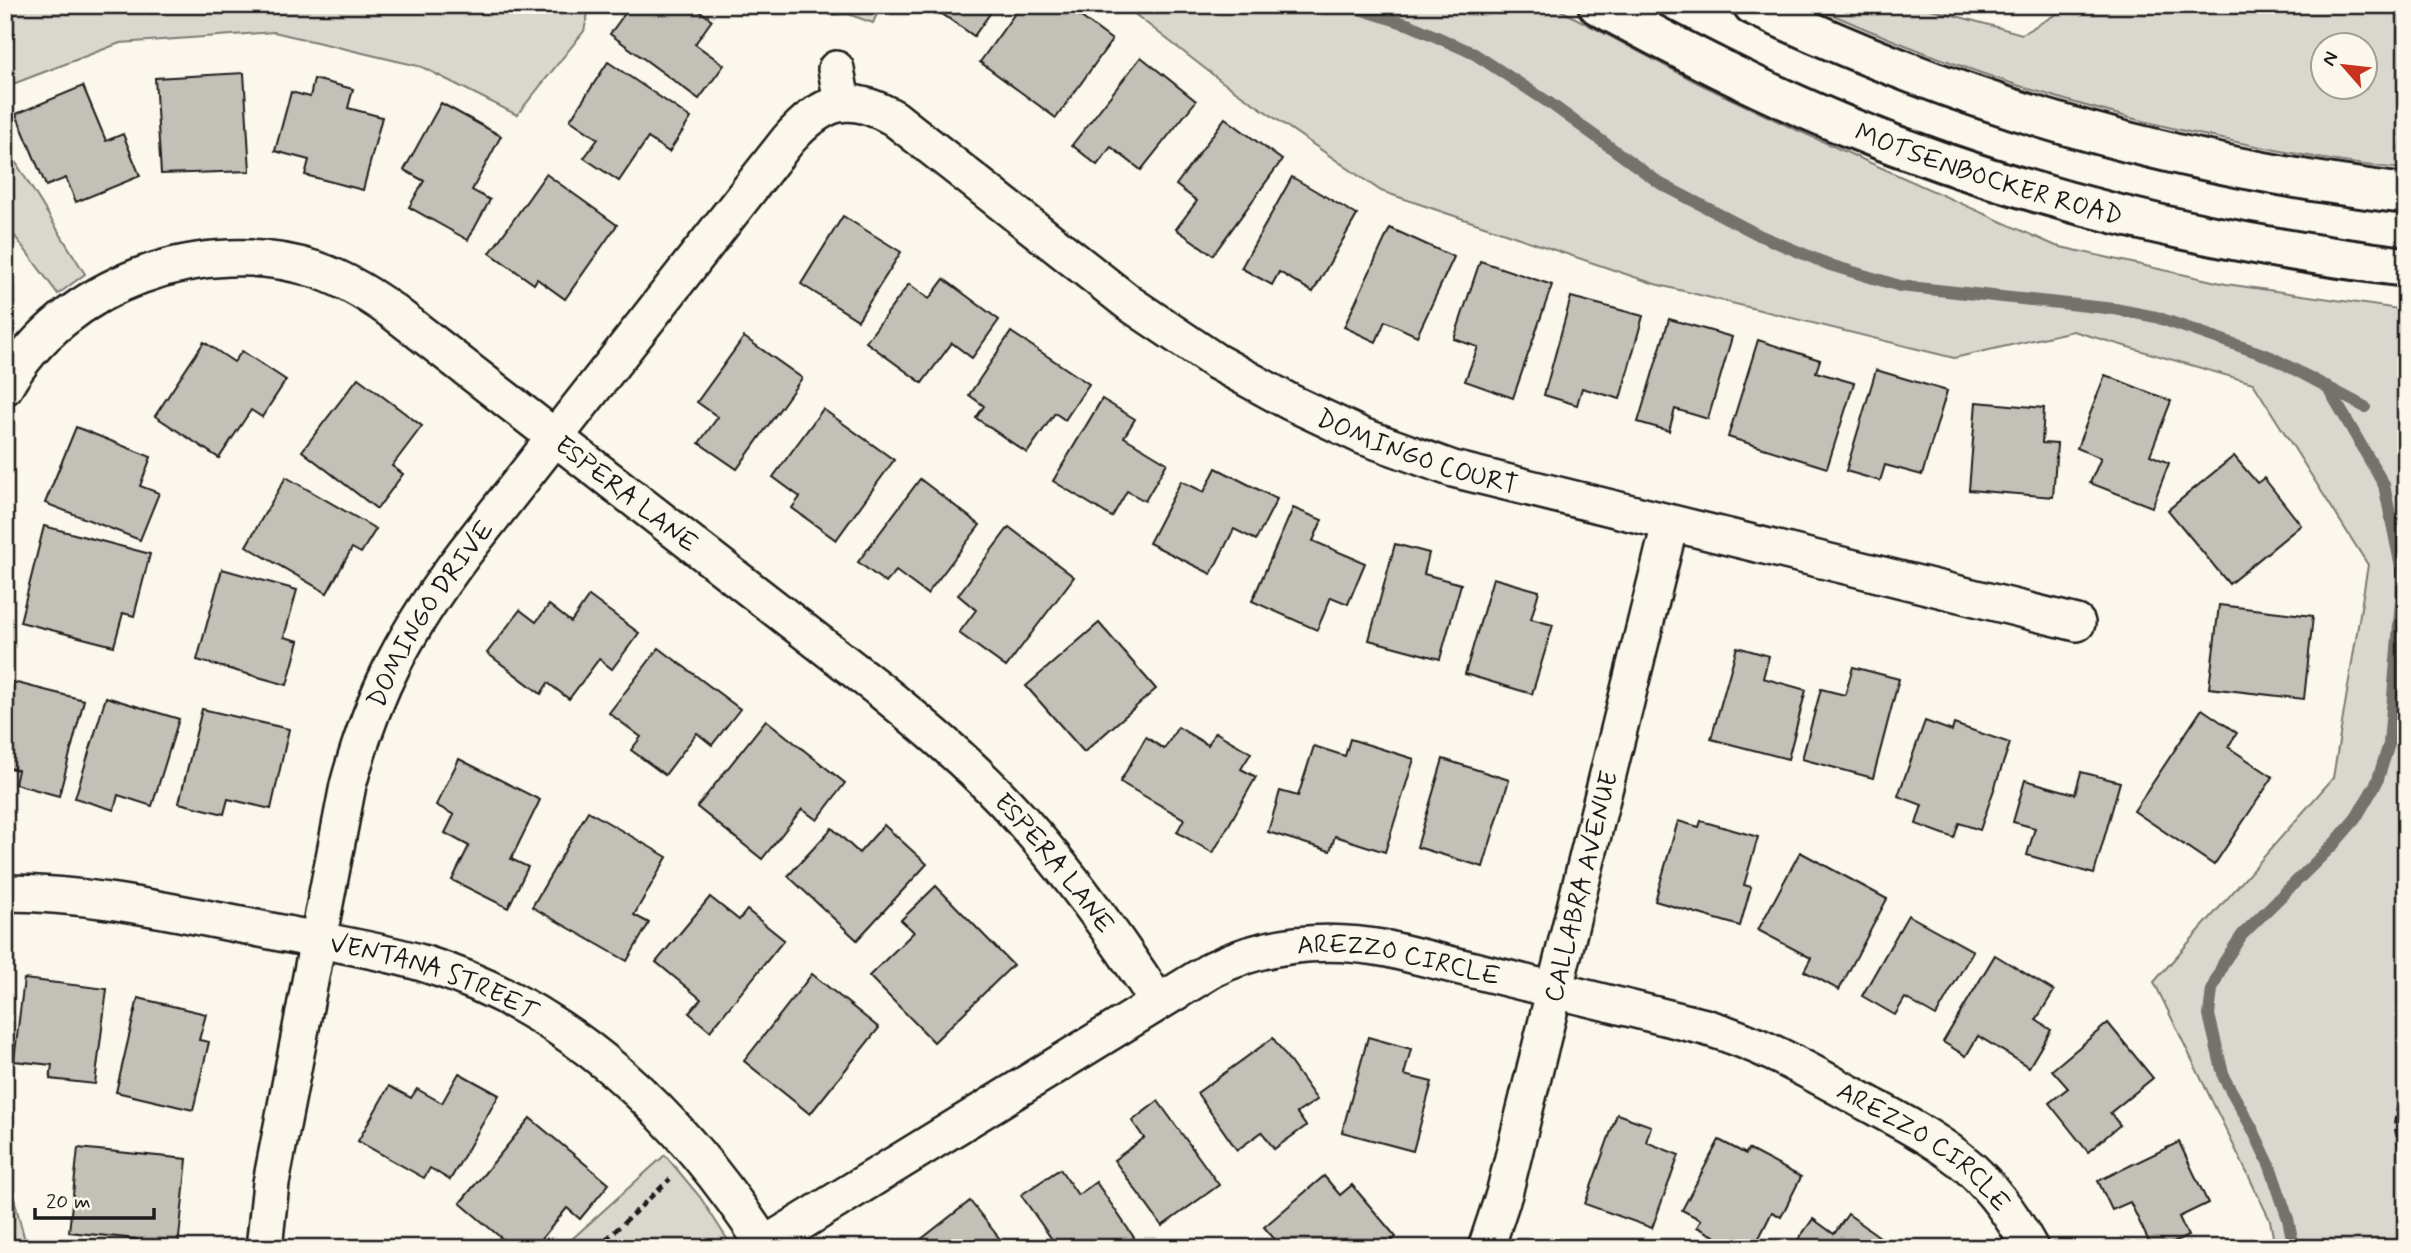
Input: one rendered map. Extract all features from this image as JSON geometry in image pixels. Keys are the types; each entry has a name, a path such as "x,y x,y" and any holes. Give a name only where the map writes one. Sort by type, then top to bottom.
{"main road":[{"name":"MOTSENBOCKER ROAD","path":"1598,5 1697,58 1795,105 1878,139 1978,175 2056,199 2246,244 2406,267"},
{"path":"1753,5 1893,67 2045,121 2151,150 2246,170 2406,194"}],"street":[{"name":"DOMINGO DRIVE","path":"264,1248 271,1183 348,785 364,728 386,676 409,632 430,600 788,141 808,119 821,110 839,85"},
{"name":"DOMINGO COURT","path":"839,85 866,105 894,118 1129,303 1215,361 1271,392 1363,436 1453,469 2077,623"},
{"name":"ESPERA LANE","path":"5,387 25,359 55,327 83,306 106,292 151,272 174,266 206,260 257,259 317,270 369,295 556,437 949,747 1038,839 1089,902 1158,1002"},
{"name":"CALLABRA AVENUE","path":"1486,1248 1504,1194 1670,524"},
{"name":"VENTANA STREET","path":"5,893 92,897 383,953 445,971 514,1001 573,1036 627,1080 682,1136 727,1190 765,1246"},
{"name":"AREZZO CIRCLE","path":"765,1246 1158,1002 1229,961 1268,949 1313,943 1363,944 1388,949 1728,1034 1806,1069 1931,1138 1953,1154 1997,1197 2030,1248"}],"path":[{"path":"2406,1070 2395,1124 2406,1173"},
{"path":"597,1248 673,1176"}],"shaded area":[{"path":"5,5 590,5 584,31 517,115 422,67 274,32 120,43 5,87"},
{"path":"830,5 881,5 873,23 848,14 830,15"},
{"path":"1123,5 1551,5 1698,83 1788,126 2056,246 2226,284 2406,310 2406,1248 2275,1248 2270,1220 2154,982 2333,778 2368,565 2253,383 2073,331 1954,358 1655,284 1381,191 1221,81"},
{"path":"1811,5 1916,5 2022,34 2072,5 2406,5 2404,169 2302,155 2131,118 2022,87 1916,49"},
{"path":"5,145 85,274 58,294 5,223"},
{"path":"5,1139 13,1195 27,1248 5,1248"},
{"path":"665,1155 700,1197 733,1248 562,1248"}],"building":[{"path":"631,5 692,5 712,20 695,44 724,65 699,99 610,34"},
{"path":"938,5 996,5 974,36 935,9"},
{"path":"1021,5 1039,5 1046,10 1050,5 1065,5 1112,40 1056,118 980,62"},
{"path":"1141,57 1196,101 1141,170 1111,147 1097,165 1072,145"},
{"path":"608,62 691,118 669,152 648,138 619,181 584,158 598,139 570,120"},
{"path":"244,73 250,171 161,174 155,78"},
{"path":"314,79 353,89 348,108 382,117 363,190 305,175 309,160 275,151 291,92 310,97"},
{"path":"83,86 106,141 123,134 140,176 76,202 66,178 46,186 16,114"},
{"path":"441,103 501,136 472,190 490,200 468,240 409,207 424,181 404,170"},
{"path":"1225,118 1282,160 1213,255 1176,229 1197,201 1176,185"},
{"path":"546,174 617,225 565,299 537,279 534,284 490,253"},
{"path":"1292,177 1357,215 1313,292 1279,272 1272,285 1241,268"},
{"path":"843,216 901,252 858,320 801,284"},
{"path":"1390,228 1454,257 1417,336 1385,321 1376,342 1344,327"},
{"path":"1480,261 1552,285 1513,398 1465,381 1478,347 1454,339"},
{"path":"944,279 999,320 972,358 952,343 922,383 866,342 909,284 929,299"},
{"path":"1571,297 1643,316 1620,399 1582,388 1577,405 1544,395"},
{"path":"1669,319 1732,337 1708,419 1675,409 1669,431 1638,422"},
{"path":"1011,332 1089,384 1065,420 1055,413 1027,453 976,418 984,406 969,395"},
{"path":"744,337 802,378 737,469 699,443 718,417 697,402"},
{"path":"1758,340 1820,360 1816,372 1854,383 1827,468 1728,437"},
{"path":"204,342 234,362 242,351 286,380 262,417 251,410 219,458 155,416"},
{"path":"1876,370 1947,391 1922,475 1885,465 1880,481 1846,471"},
{"path":"2105,375 2171,401 2150,455 2169,463 2152,507 2090,483 2101,458 2077,448"},
{"path":"358,378 422,426 392,466 403,474 377,509 302,451"},
{"path":"1102,399 1135,419 1124,437 1167,463 1145,501 1127,491 1112,517 1053,481"},
{"path":"1976,402 2044,408 2042,443 2057,444 2053,497 1969,490"},
{"path":"823,409 894,460 836,540 792,508 800,497 773,477"},
{"path":"76,427 151,457 140,486 159,493 140,540 45,503"},
{"path":"2234,456 2257,483 2264,478 2301,525 2229,584 2168,510"},
{"path":"1216,468 1277,499 1256,540 1234,529 1211,574 1149,543 1181,481 1204,492"},
{"path":"286,477 376,529 361,553 352,548 327,593 246,546"},
{"path":"920,479 980,525 927,594 896,571 886,583 858,562"},
{"path":"1293,508 1322,520 1313,541 1365,563 1348,604 1331,597 1317,630 1252,601"},
{"path":"44,526 150,554 134,616 123,613 114,646 20,622"},
{"path":"1009,527 1074,577 1006,667 959,633 976,610 958,595"},
{"path":"1395,544 1429,553 1424,574 1461,584 1440,659 1369,640"},
{"path":"222,569 297,590 284,637 299,641 287,685 197,660"},
{"path":"1493,578 1539,591 1531,619 1553,625 1532,694 1465,674"},
{"path":"589,596 639,633 612,669 599,659 569,699 548,683 541,694 487,653 520,610 536,622 549,605 571,622"},
{"path":"2219,605 2313,616 2304,699 2209,688"},
{"path":"1099,623 1156,689 1084,752 1026,686"},
{"path":"1737,647 1769,656 1763,678 1806,690 1788,759 1711,739"},
{"path":"659,648 740,709 712,745 697,733 665,775 631,750 641,737 609,713"},
{"path":"1853,667 1899,679 1873,778 1802,759 1821,689 1845,695"},
{"path":"5,680 84,700 59,796 15,784 18,770 5,767"},
{"path":"106,697 179,719 152,806 118,795 114,810 75,798"},
{"path":"202,709 289,729 271,809 228,799 224,814 179,803"},
{"path":"2202,709 2237,733 2228,747 2273,777 2214,865 2134,811"},
{"path":"766,720 845,783 817,820 802,809 762,859 697,807"},
{"path":"1925,721 1952,731 1954,724 2010,743 1980,830 1959,823 1954,838 1916,824 1922,805 1898,796"},
{"path":"1178,727 1208,745 1215,732 1251,753 1241,769 1256,777 1213,853 1177,832 1184,819 1120,782 1146,737 1164,749"},
{"path":"1350,739 1414,759 1385,852 1335,836 1330,851 1268,832 1280,791 1298,796 1314,746 1345,756"},
{"path":"459,759 540,800 511,859 528,867 508,908 452,880 469,846 445,833 454,815 436,805"},
{"path":"1443,759 1509,780 1483,867 1417,847"},
{"path":"2081,772 2120,782 2094,874 2027,855 2035,828 2013,822 2025,780 2075,794"},
{"path":"588,811 667,857 634,915 649,923 627,961 532,907"},
{"path":"1678,821 1699,827 1701,821 1758,837 1744,885 1751,887 1740,926 1655,901"},
{"path":"884,825 927,864 857,940 788,876 832,828 859,853"},
{"path":"1800,852 1887,899 1839,990 1804,971 1811,958 1758,930"},
{"path":"936,886 1013,965 934,1042 869,976 914,932 901,920"},
{"path":"710,897 739,920 747,910 784,940 710,1031 689,1013 701,999 656,962"},
{"path":"1908,915 1973,951 1936,1016 1905,998 1895,1015 1862,996"},
{"path":"1995,955 2054,991 2036,1020 2051,1030 2029,1067 1978,1036 1966,1056 1943,1042"},
{"path":"812,974 879,1028 810,1114 744,1061"},
{"path":"24,979 107,989 95,1084 50,1079 52,1065 14,1061"},
{"path":"138,998 206,1014 199,1040 209,1042 193,1110 116,1092"},
{"path":"2108,1023 2153,1078 2110,1113 2120,1125 2088,1152 2049,1103 2068,1088 2052,1070"},
{"path":"1368,1037 1411,1049 1404,1075 1432,1082 1413,1151 1342,1132"},
{"path":"1273,1038 1317,1100 1297,1113 1306,1126 1274,1149 1262,1132 1237,1150 1197,1093"},
{"path":"459,1073 499,1095 450,1180 430,1168 424,1178 358,1141 389,1086 411,1098 417,1089 442,1103"},
{"path":"1158,1101 1219,1185 1162,1226 1114,1160 1144,1138 1132,1121"},
{"path":"1617,1114 1651,1126 1646,1142 1679,1155 1652,1228 1585,1204"},
{"path":"530,1118 609,1184 580,1219 567,1208 534,1248 513,1248 460,1203"},
{"path":"1719,1140 1746,1154 1748,1149 1801,1177 1781,1217 1772,1212 1754,1248 1737,1248 1697,1227 1701,1220 1682,1210"},
{"path":"2179,1142 2208,1203 2179,1217 2188,1236 2163,1248 2152,1248 2130,1202 2112,1210 2098,1181"},
{"path":"78,1148 187,1159 178,1248 135,1248 136,1239 69,1232"},
{"path":"1060,1169 1078,1195 1096,1182 1135,1239 1122,1248 1058,1248 1021,1195"},
{"path":"1324,1176 1340,1195 1352,1185 1396,1237 1384,1248 1282,1248 1264,1227"},
{"path":"970,1201 1007,1248 910,1248"},
{"path":"1848,1214 1884,1240 1880,1246 1883,1248 1792,1248 1813,1219 1834,1234"}],"waterway":[{"path":"1347,5 1410,25 1473,53 1551,104 1661,184 1761,236 1830,265 1900,286 2115,309 2156,317 2271,357 2365,407"},
{"path":"2294,1248 2288,1219 2270,1166 2224,1078 2209,1015 2212,989 2224,962 2242,935 2333,845 2356,818 2377,782 2389,744 2403,577 2384,485 2327,386"}]}
